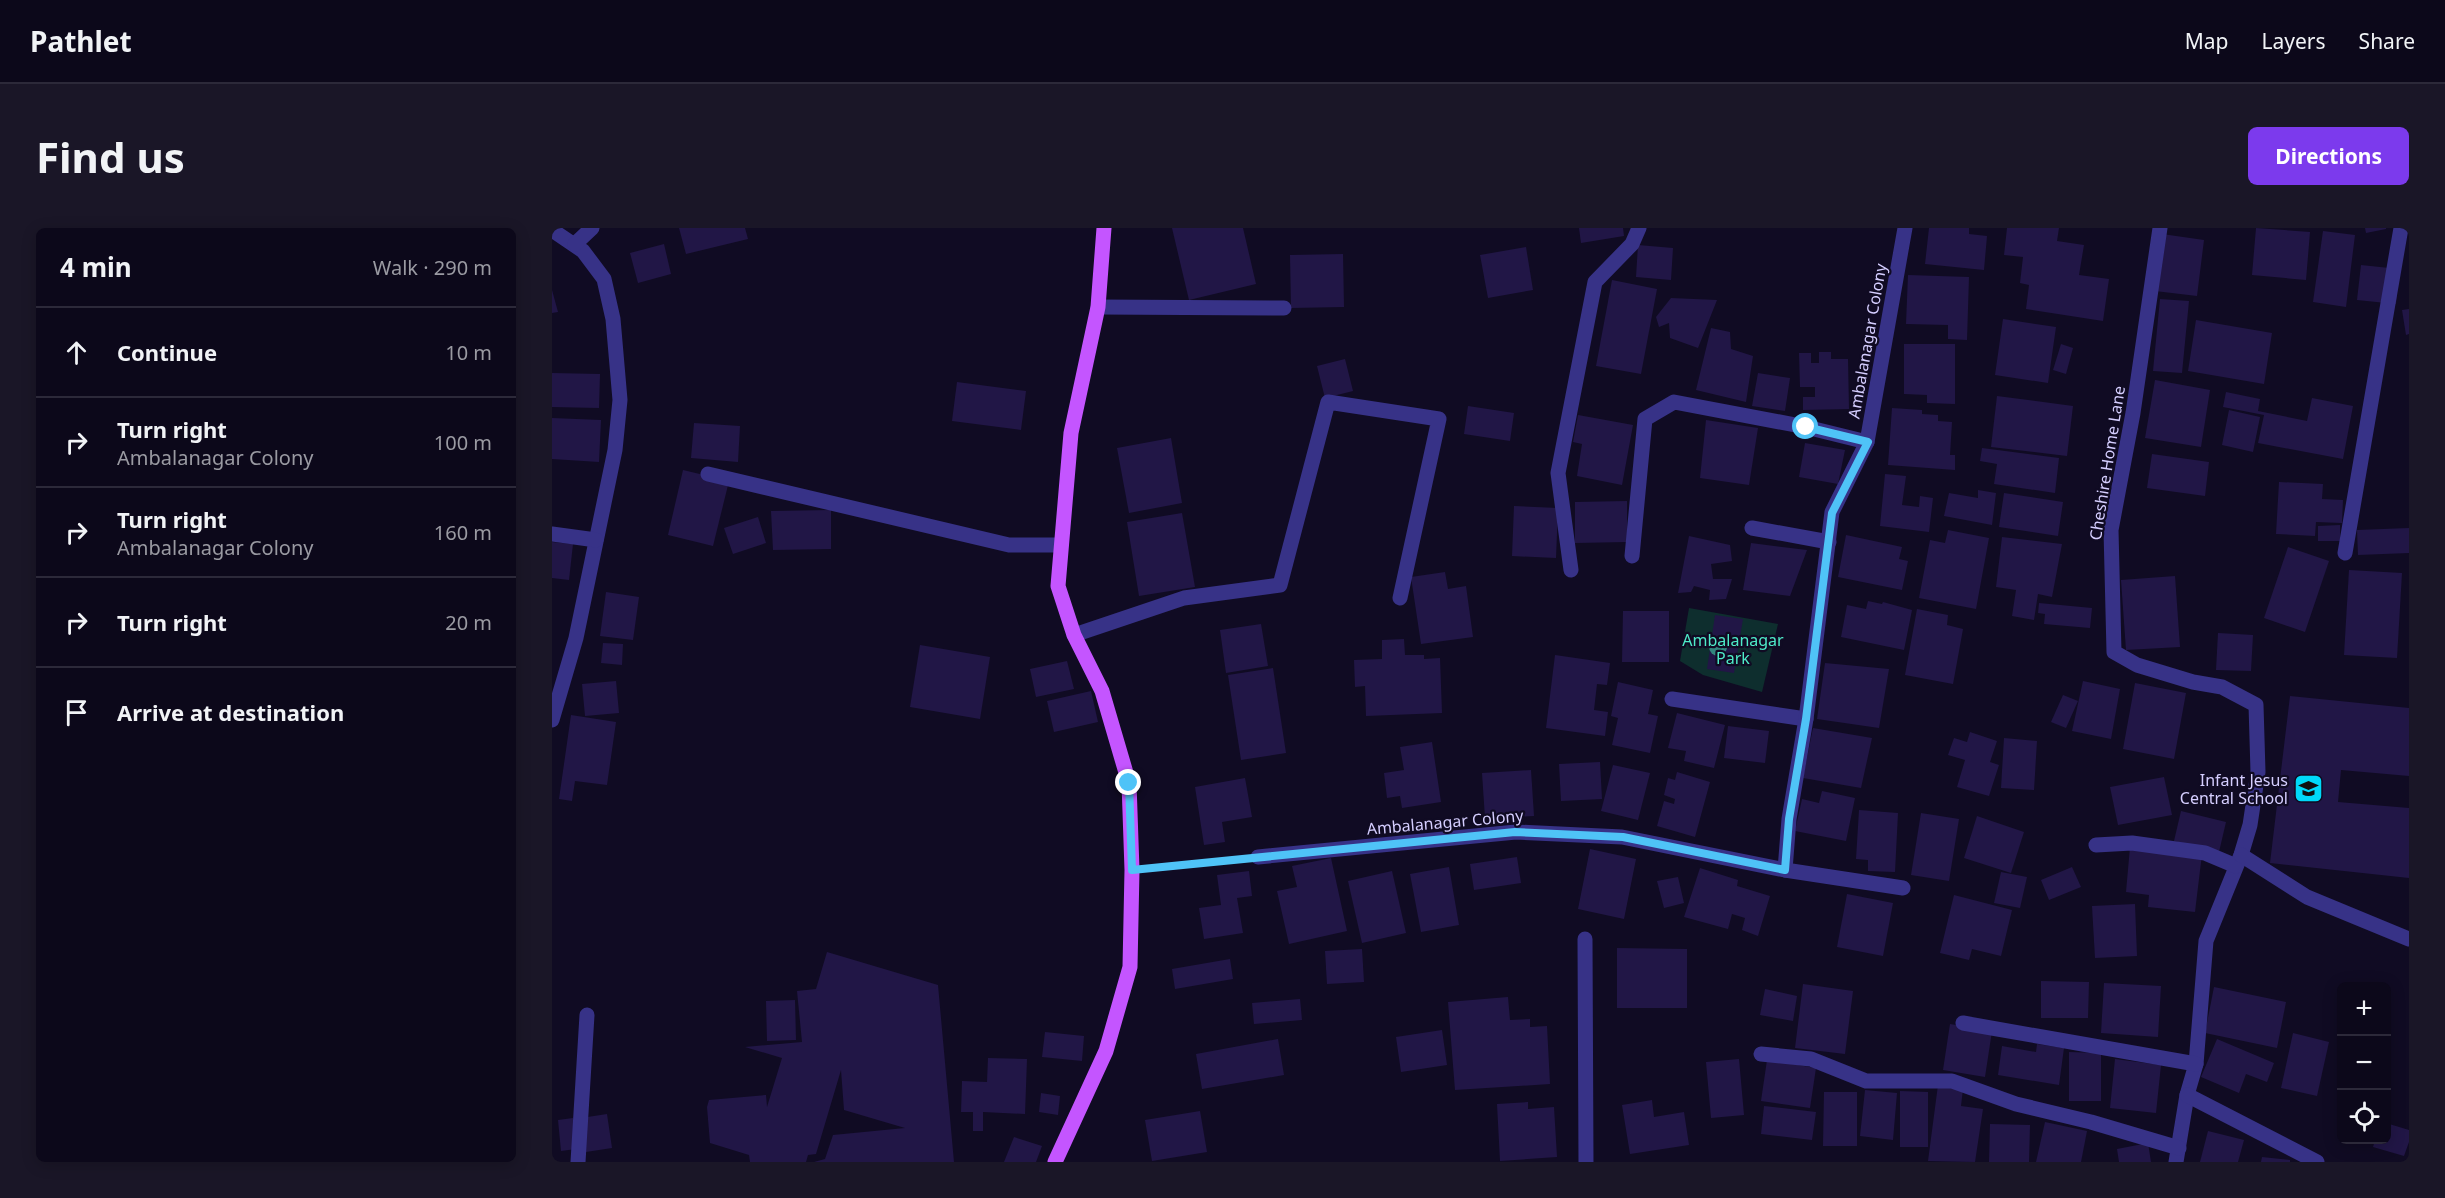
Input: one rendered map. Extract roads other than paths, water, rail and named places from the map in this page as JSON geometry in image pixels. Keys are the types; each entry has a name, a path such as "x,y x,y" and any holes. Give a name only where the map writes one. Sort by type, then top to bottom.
{"main road":[{"path":"1055,1162 1106,1052 1130,967 1132,870 1129,783 1102,691 1074,635 1058,586 1071,433 1098,308 1104,228"}],"street":[{"path":"575,244 592,228"},
{"path":"1571,570 1558,473 1595,282 1632,244 1639,228"},
{"name":"Ambalanagar Colony","path":"1258,857 1515,832 1623,837 1785,870 1789,819 1806,719 1832,513 1868,442 1905,228"},
{"name":"Cheshire Home Lane","path":"2160,228 2133,413 2111,530 2114,652 2137,666 2193,682 2222,687 2256,705 2258,772 2250,825 2239,861 2206,941 2196,1064 2187,1095 2177,1155"},
{"path":"2345,553 2401,228"},
{"path":"552,720 576,638 615,450 620,400 613,319 604,279 575,244 553,233"},
{"path":"1098,308 1284,308"},
{"path":"1074,635 1184,598 1280,585 1328,402 1439,419 1400,598"},
{"path":"1632,556 1645,420 1674,402 1806,427 1868,442"},
{"path":"708,474 1009,545 1060,545"},
{"path":"1752,528 1829,542"},
{"path":"552,534 596,540"},
{"path":"1672,699 1806,719"},
{"path":"2096,845 2132,843 2205,853 2239,861 2307,897 2409,939"},
{"path":"1785,870 1903,888"},
{"path":"1585,939 1586,1162"},
{"path":"578,1162 588,1015"},
{"path":"1963,1023 2196,1064"},
{"path":"1761,1053 1811,1059 1866,1081 1952,1081 2016,1104 2091,1122 2177,1155"},
{"path":"2187,1095 2317,1162"}],"place":[{"name":"Infant Jesus Central School","path":"2309,789"}],"park label":[{"name":"Ambalanagar Park","path":"1733,649"}]}
